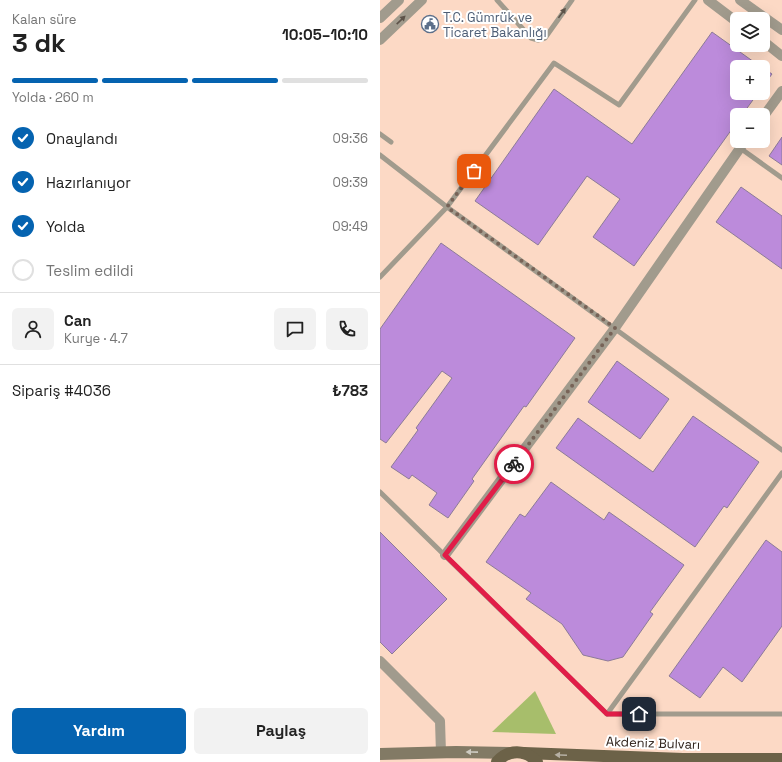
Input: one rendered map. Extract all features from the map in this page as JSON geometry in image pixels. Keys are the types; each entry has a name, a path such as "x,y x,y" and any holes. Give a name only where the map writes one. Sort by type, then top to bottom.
{"main road":[{"path":"380,754 511,752"},
{"path":"497,762 500,758 511,752"},
{"name":"Akdeniz Bulvarı","path":"511,752 683,759 782,759"},
{"path":"524,753 529,755 537,762"}],"street":[{"path":"380,18 399,0"},
{"path":"380,40 422,0"},
{"path":"708,0 730,17"},
{"path":"740,0 782,30"},
{"path":"770,47 782,56"},
{"path":"770,108 782,91"},
{"path":"445,555 615,328 740,148"},
{"path":"380,661 440,721 441,753"}],"lane":[{"path":"496,0 531,38 538,40 544,38 572,0"},
{"path":"380,277 447,207 554,63 619,105 695,0"},
{"path":"380,134 391,142"},
{"path":"748,148 782,178"},
{"path":"380,155 447,207 782,450"},
{"path":"607,714 782,473"},
{"path":"380,492 607,714 782,714"}],"green space":[{"path":"535,691 556,734 492,732"}],"building":[{"path":"712,32 730,45 730,52 740,52 751,60 730,60 730,100 753,100 747,108 730,108 730,132 634,266 593,237 620,199 587,176 538,245 475,201 554,89 632,144"},
{"path":"782,137 782,165 769,156"},
{"path":"741,187 782,216 782,269 716,222"},
{"path":"441,243 575,338 472,479 474,481 448,518 429,505 437,493 412,475 409,479 391,467 418,430 416,428 452,378 442,371 386,443 380,439 380,329"},
{"path":"617,361 669,399 640,439 588,402"},
{"path":"693,416 759,462 727,508 724,506 695,547 556,448 578,418 653,472"},
{"path":"551,482 604,520 609,512 684,565 650,612 653,614 623,657 608,661 583,655 562,624 526,599 531,593 486,562 520,514 525,517"},
{"path":"380,532 447,599 392,654 380,642"},
{"path":"766,540 782,552 782,626 742,682 723,667 700,698 669,676"}],"way so far":[{"path":"474,171 447,207 615,328 514,464"}],"place":[{"name":"T.C. Gümrük ve Ticaret Bakanlığı","path":"430,24"}],"route":[{"path":"514,464 445,555 607,714 639,714"}]}
